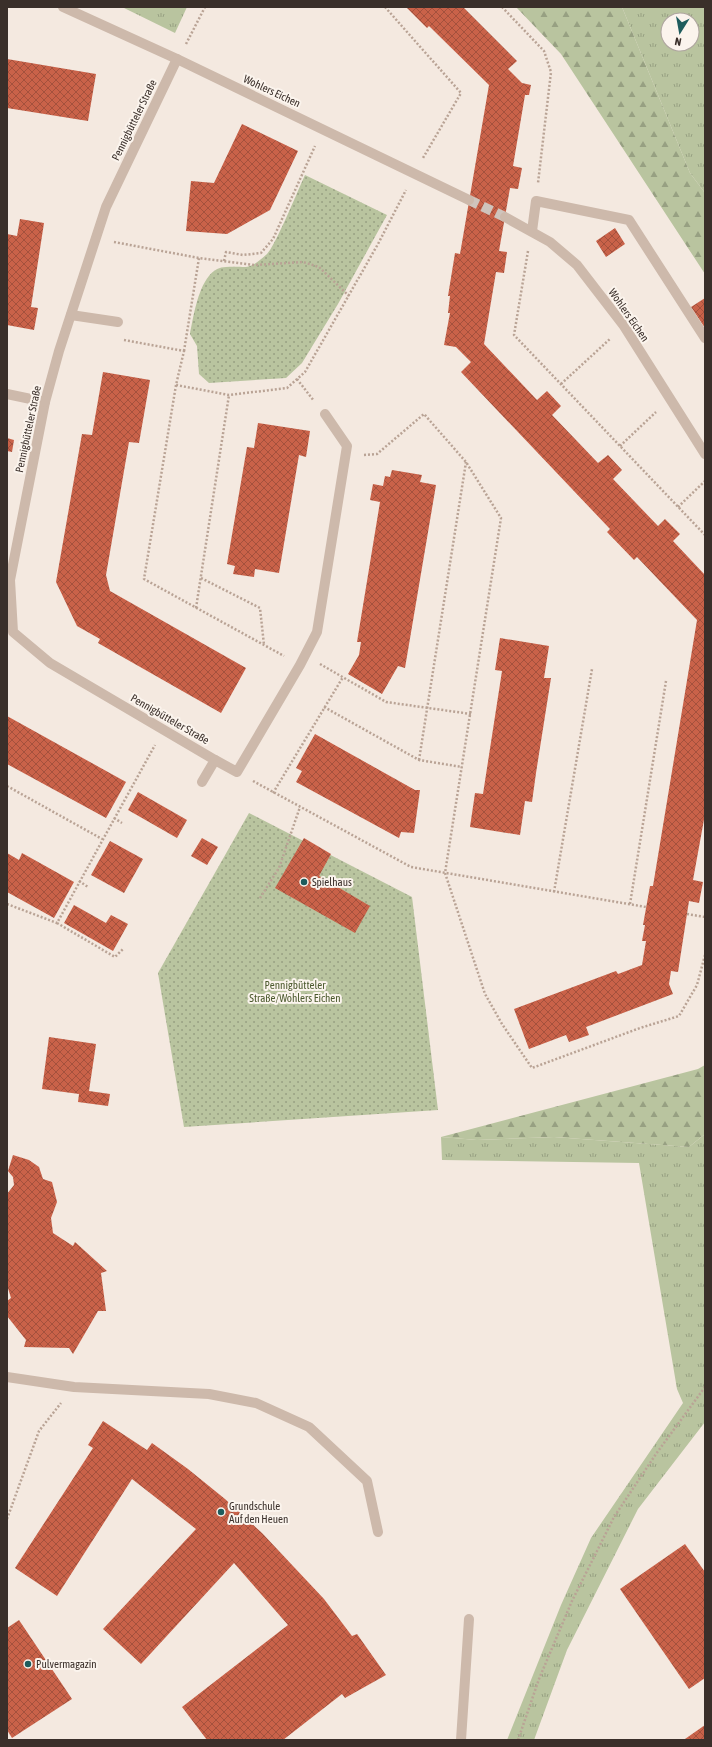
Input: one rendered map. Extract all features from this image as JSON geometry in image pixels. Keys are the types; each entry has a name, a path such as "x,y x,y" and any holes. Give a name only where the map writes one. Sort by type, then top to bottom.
{"street":[{"name":"Wohlers Eichen","path":"63,7 177,59 469,200"},
{"name":"Pennigbütteler Straße","path":"177,59 110,199 71,315 45,402 10,580 13,632 50,663 215,760 202,782"},
{"path":"532,231 536,201 629,220 705,338"},
{"name":"Wohlers Eichen","path":"505,217 550,242 577,265 624,326 705,454"},
{"path":"71,315 118,322"},
{"path":"7,394 45,402"},
{"path":"215,760 237,772 300,665 316,632 347,446 325,414"},
{"path":"7,1377 74,1387 209,1394 256,1403 309,1427 367,1481 378,1532"},
{"path":"462,1740 469,1619"}],"path":[{"path":"177,59 195,30 205,7"},
{"path":"176,385 229,395 287,388 306,372 349,296 415,173 462,93 386,7"},
{"path":"502,7 544,51 551,72 536,201"},
{"path":"224,261 226,252 243,254 261,253 273,239 323,129"},
{"path":"532,231 514,335 705,535"},
{"path":"96,238 199,258 255,265 303,262 319,267 349,296"},
{"path":"199,258 184,350 176,385 144,579 300,665"},
{"path":"561,384 624,326"},
{"path":"121,339 184,350"},
{"path":"297,379 325,414"},
{"path":"196,608 229,395"},
{"path":"620,446 669,398"},
{"path":"345,457 377,454 424,414 466,462 501,518 445,873 485,994 502,1024 532,1068 640,1028 679,1016 697,985 705,955"},
{"path":"419,760 466,462"},
{"path":"678,507 705,481"},
{"path":"200,578 260,608 264,645"},
{"path":"305,655 386,702 471,714"},
{"path":"554,892 592,669"},
{"path":"273,793 343,677"},
{"path":"630,904 666,681"},
{"path":"324,707 419,760 462,767"},
{"path":"57,923 164,729"},
{"path":"237,772 411,867 646,907"},
{"path":"7,786 102,839"},
{"path":"260,898 279,868 300,807"},
{"path":"114,818 122,823"},
{"path":"79,882 88,887"},
{"path":"7,904 57,923 115,957 123,948"},
{"path":"687,914 705,917"},
{"path":"701,968 705,969"},
{"path":"7,1519 39,1431 74,1387"},
{"path":"518,1740 539,1679 572,1601 614,1517 656,1454 705,1387"}],"green space":[{"path":"122,7 187,7 175,33"},
{"path":"516,7 622,7 690,173 705,193 705,274 561,54"},
{"path":"622,7 705,7 705,193 690,173"},
{"path":"305,175 387,215 338,304 302,363 286,378 209,383 199,374 197,346 190,334 196,304 204,283 217,269 252,265 267,254 281,229"},
{"name":"Pennigbütteler Straße/Wohlers Eichen","path":"249,813 412,897 438,1110 184,1127 158,973"},
{"path":"705,1065 705,1134 689,1147 554,1137 477,1140 441,1137 698,1069"},
{"path":"705,1134 705,1422 638,1509 567,1650 534,1740 507,1740 561,1605 591,1538 683,1403 677,1389 639,1163 442,1160 441,1137 477,1140 554,1137 689,1147"}],"building":[{"path":"406,7 463,7 517,61 508,69 522,83 531,85 529,95 525,95 513,166 522,168 518,189 510,188 499,251 507,252 504,273 496,272 484,344 537,400 547,391 561,406 552,415 598,463 608,455 622,470 613,479 658,526 665,519 680,534 673,541 705,575 705,814 693,880 703,882 699,903 689,901 678,972 671,971 669,984 673,994 586,1027 589,1035 569,1042 566,1035 529,1049 514,1009 616,971 618,974 642,965 646,941 642,941 645,925 643,925 650,886 653,886 697,620 637,557 634,560 607,532 610,529 461,372 471,362 456,347 444,345 450,313 448,313 450,296 448,296 455,253 460,254 489,85 429,26 427,28"},
{"path":"7,59 96,74 88,121 7,108"},
{"path":"242,124 298,151 270,210 227,234 186,231 191,181 214,183"},
{"path":"20,219 44,223 31,307 38,308 34,330 7,325 7,234 17,236"},
{"path":"615,228 625,244 606,257 596,241"},
{"path":"705,298 705,328 691,307"},
{"path":"103,372 150,380 139,443 129,442 106,575 110,591 246,668 221,713 98,643 100,639 77,626 56,582 82,434 92,435"},
{"path":"258,423 310,431 306,457 299,455 279,573 255,569 254,577 233,574 235,566 227,564 247,447 254,448"},
{"path":"7,438 14,440 12,452 7,451"},
{"path":"392,470 422,475 420,482 436,485 405,668 398,666 382,694 348,674 359,655 361,642 357,642 380,502 370,500 373,484 383,486 385,476 390,477"},
{"path":"500,638 549,646 544,678 551,678 532,802 525,801 520,835 470,827 475,793 483,794 502,671 495,670"},
{"path":"7,716 126,782 106,818 7,764"},
{"path":"315,734 415,790 420,790 414,833 401,832 399,838 296,782 302,771 296,768"},
{"path":"138,792 187,820 177,838 128,810"},
{"path":"202,838 218,847 207,865 191,856"},
{"name":"Spielhaus","path":"304,838 331,854 319,876 370,906 355,933 275,888"},
{"path":"110,841 143,859 124,893 91,875"},
{"path":"7,853 19,860 22,853 74,882 54,918 7,892"},
{"path":"74,905 106,923 111,915 128,924 113,951 64,923"},
{"path":"49,1037 96,1044 89,1091 110,1094 108,1106 78,1102 79,1094 42,1089"},
{"path":"13,1155 29,1160 39,1167 43,1179 52,1182 57,1202 51,1218 53,1233 73,1246 75,1242 107,1271 101,1273 106,1311 98,1311 73,1354 69,1348 24,1347 26,1340 7,1316 7,1301 11,1298 7,1285 7,1194 14,1185 13,1177 8,1171"},
{"path":"103,1421 147,1450 152,1443 188,1469 225,1499 262,1533 324,1599 352,1636 357,1634 386,1675 345,1698 342,1694 283,1740 207,1740 182,1707 288,1625 234,1563 141,1664 103,1629 196,1529 132,1479 57,1596 15,1568 93,1448 88,1445"},
{"path":"685,1544 705,1572 705,1678 689,1689 620,1589"},
{"name":"Pulvermagazin","path":"19,1620 72,1699 12,1738 7,1730 7,1628"},
{"path":"705,1725 705,1740 685,1740 685,1739"}],"tunnel":[{"path":"469,200 505,217"}],"place":[{"name":"Spielhaus","path":"304,882"},
{"name":"Grundschule Auf den Heuen","path":"221,1512"},
{"name":"Pulvermagazin","path":"28,1664"}]}
